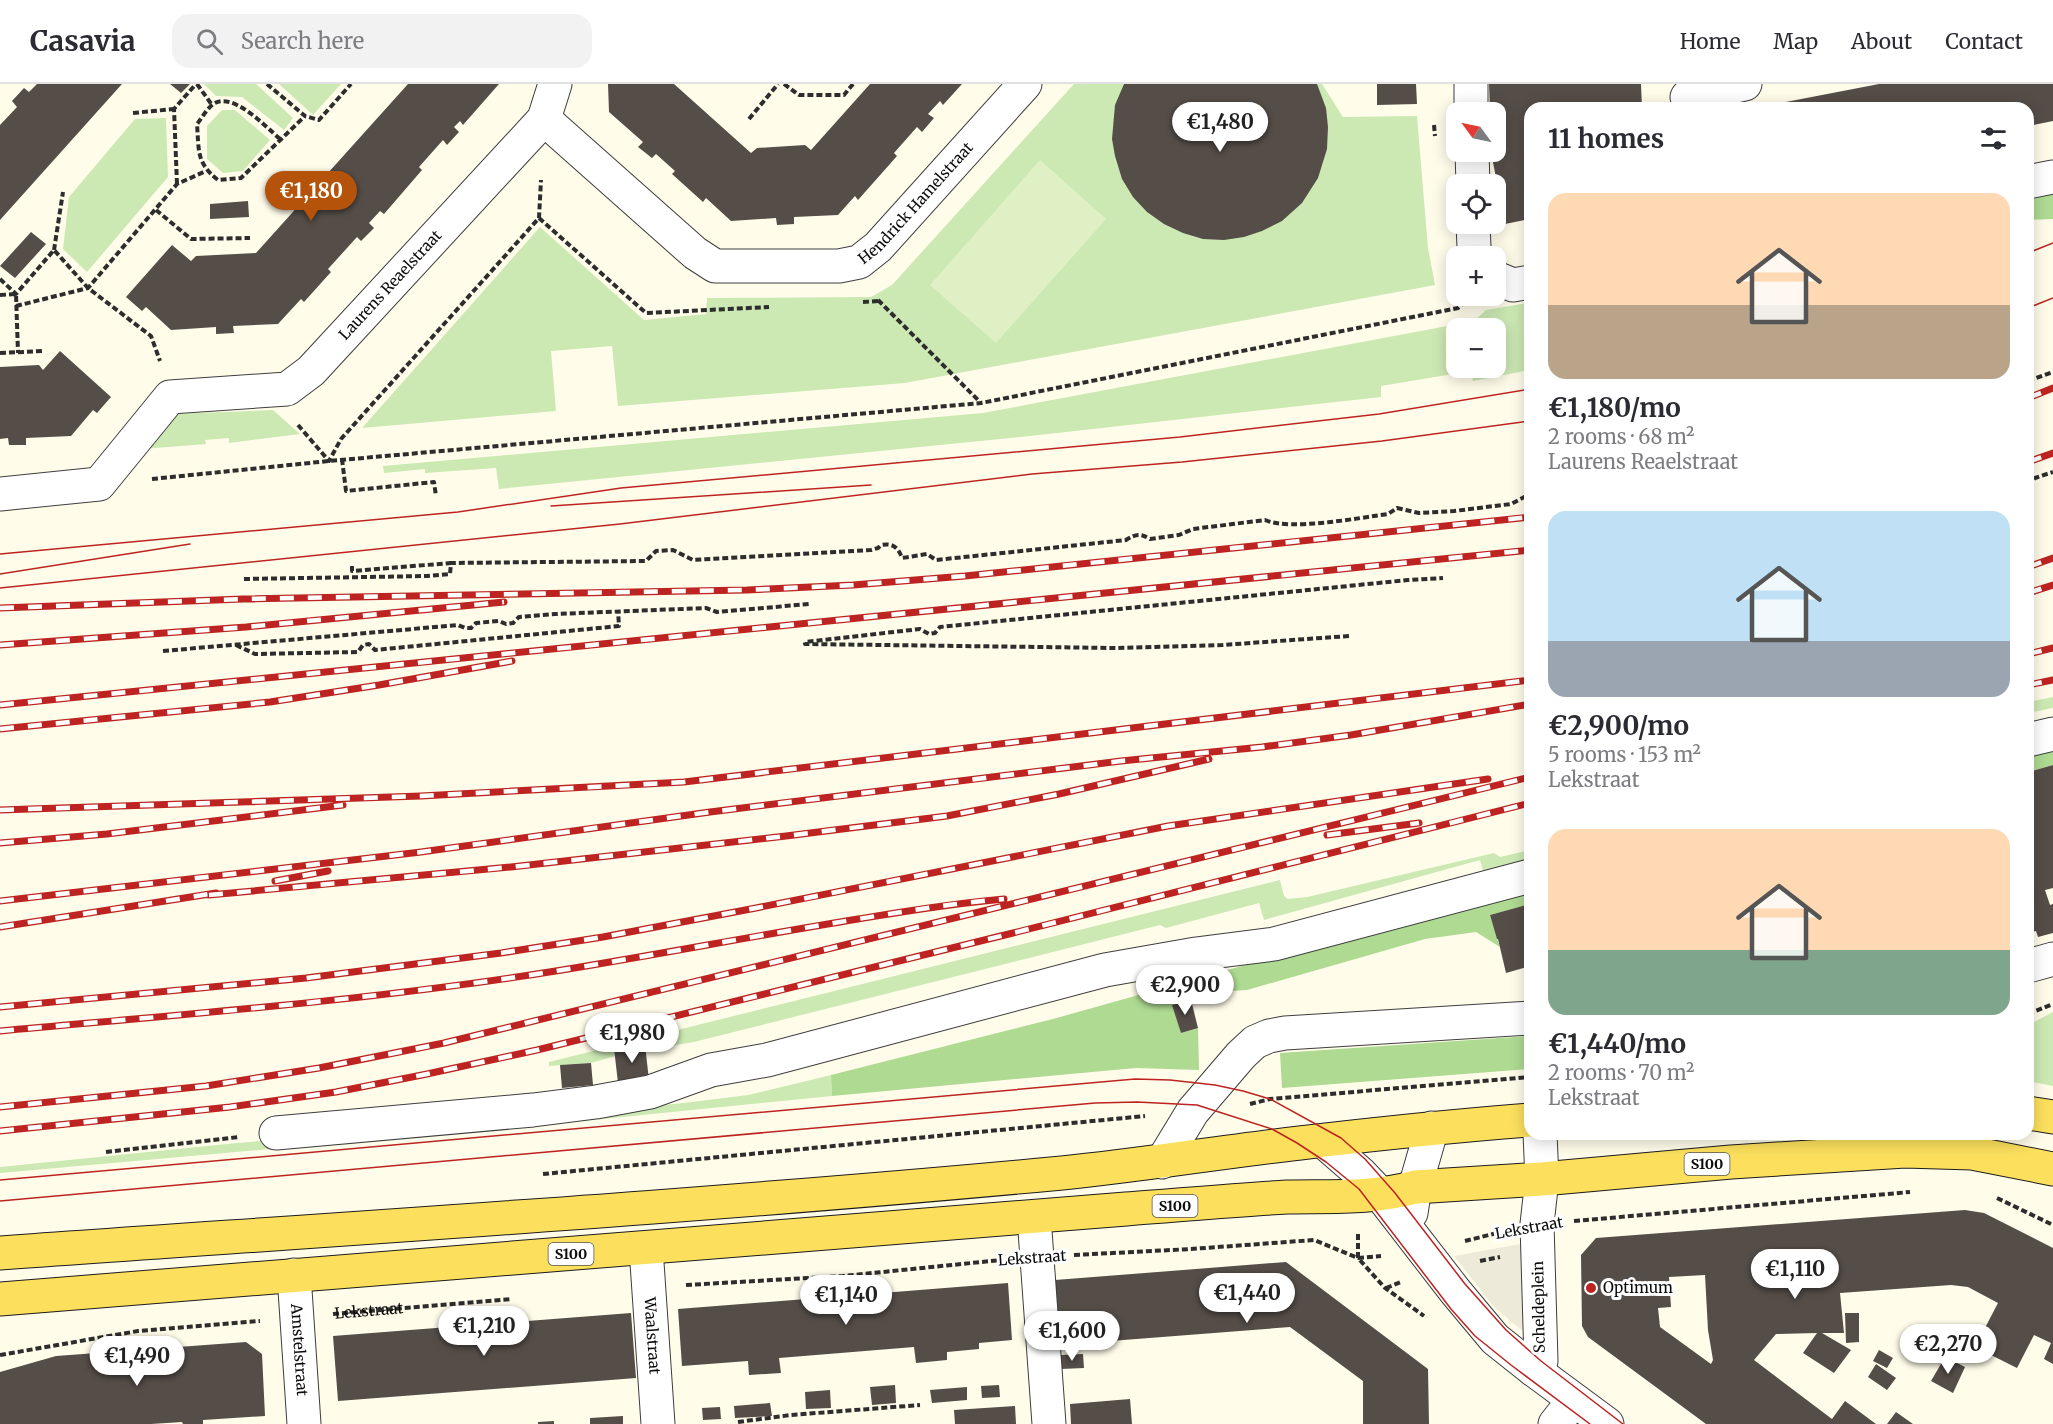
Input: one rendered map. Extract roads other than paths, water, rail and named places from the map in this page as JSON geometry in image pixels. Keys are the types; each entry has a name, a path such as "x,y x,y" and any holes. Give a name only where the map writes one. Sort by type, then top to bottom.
{"main road":[{"path":"2034,1114 2053,1117"},
{"path":"0,1253 866,1190 1162,1162 1432,1128 1524,1120"},
{"name":"S100","path":"5,1300 1286,1197 1365,1197 1395,1193 1415,1187 1542,1179 1731,1162 1905,1151 1972,1153 2053,1169"}],"street":[{"name":"Laurens Reaelstraat","path":"0,494 99,484 168,390 267,391 287,389 311,371 544,119 555,84"},
{"name":"Hendrick Hamelstraat","path":"544,119 695,253 715,266 839,266 859,262 878,247 1025,84"},
{"path":"1471,84 1471,102"},
{"path":"1687,96 1745,84"},
{"path":"2034,181 2053,177"},
{"path":"1506,282 1513,285 1524,283"},
{"path":"2034,739 2053,734"},
{"path":"276,1133 533,1110 650,1092 711,1070 767,1060 1105,970 1196,954 1274,944 1524,878"},
{"path":"2034,964 2053,959"},
{"path":"1162,1162 1193,1111 1241,1055 1255,1042 1269,1036 1286,1033 1524,1018"},
{"path":"1416,1240 1415,1187 1432,1128"},
{"name":"Scheldeplein","path":"1534,1370 1540,1360 1537,1224 1542,1179 1540,1140"},
{"name":"Scheldeplein","path":"1323,1141 1380,1194 1495,1339 1534,1370 1565,1412 1607,1424"},
{"path":"1034,1217 1049,1424"},
{"name":"Waalstraat","path":"646,1248 658,1424"},
{"name":"Amstelstraat","path":"294,1275 304,1424"}],"tram line":[{"path":"2034,251 2053,243"},
{"path":"2034,306 2053,298"},
{"path":"0,554 458,512 621,488 1180,437 1379,414 1524,390"},
{"path":"0,588 620,524 1032,474 1182,462 1382,441 1524,422"},
{"path":"551,506 871,485"},
{"path":"0,574 190,544"},
{"path":"0,1180 1135,1079 1215,1085 1270,1099 1341,1138 1365,1159 1395,1193 1465,1284 1506,1330 1541,1361 1623,1424"},
{"path":"0,1201 1095,1103 1137,1102 1197,1105 1272,1129 1326,1162 1359,1189 1451,1309 1475,1336 1590,1424"}],"railway":[{"path":"2034,396 2053,388"},
{"path":"2034,460 2053,453"},
{"path":"0,608 243,599 747,590 853,585 965,576 1524,518"},
{"path":"0,705 1524,551"},
{"path":"2034,565 2053,558"},
{"path":"2034,591 2053,585"},
{"path":"0,645 246,627 504,602"},
{"path":"2034,653 2053,648"},
{"path":"0,729 270,702 512,661"},
{"path":"2034,684 2053,680"},
{"path":"0,810 421,796 684,782 1524,681"},
{"path":"0,901 421,852 710,812 1121,761 1262,747 1351,735 1524,705"},
{"path":"209,895 511,867 947,816 1059,794 1209,759"},
{"path":"0,1107 206,1086 319,1068 444,1043 1524,778"},
{"path":"0,1007 306,978 501,953 603,937 756,908 1168,826 1488,779"},
{"path":"0,843 107,834 343,805"},
{"path":"0,1131 230,1107 336,1092 427,1074 537,1050 1524,805"},
{"path":"1327,835 1419,823"},
{"path":"275,881 328,871"},
{"path":"0,927 216,893"},
{"path":"0,1031 281,1005 492,981 913,910 1004,899"}],"place":[{"name":"Optimum","path":"1591,1288"}]}
